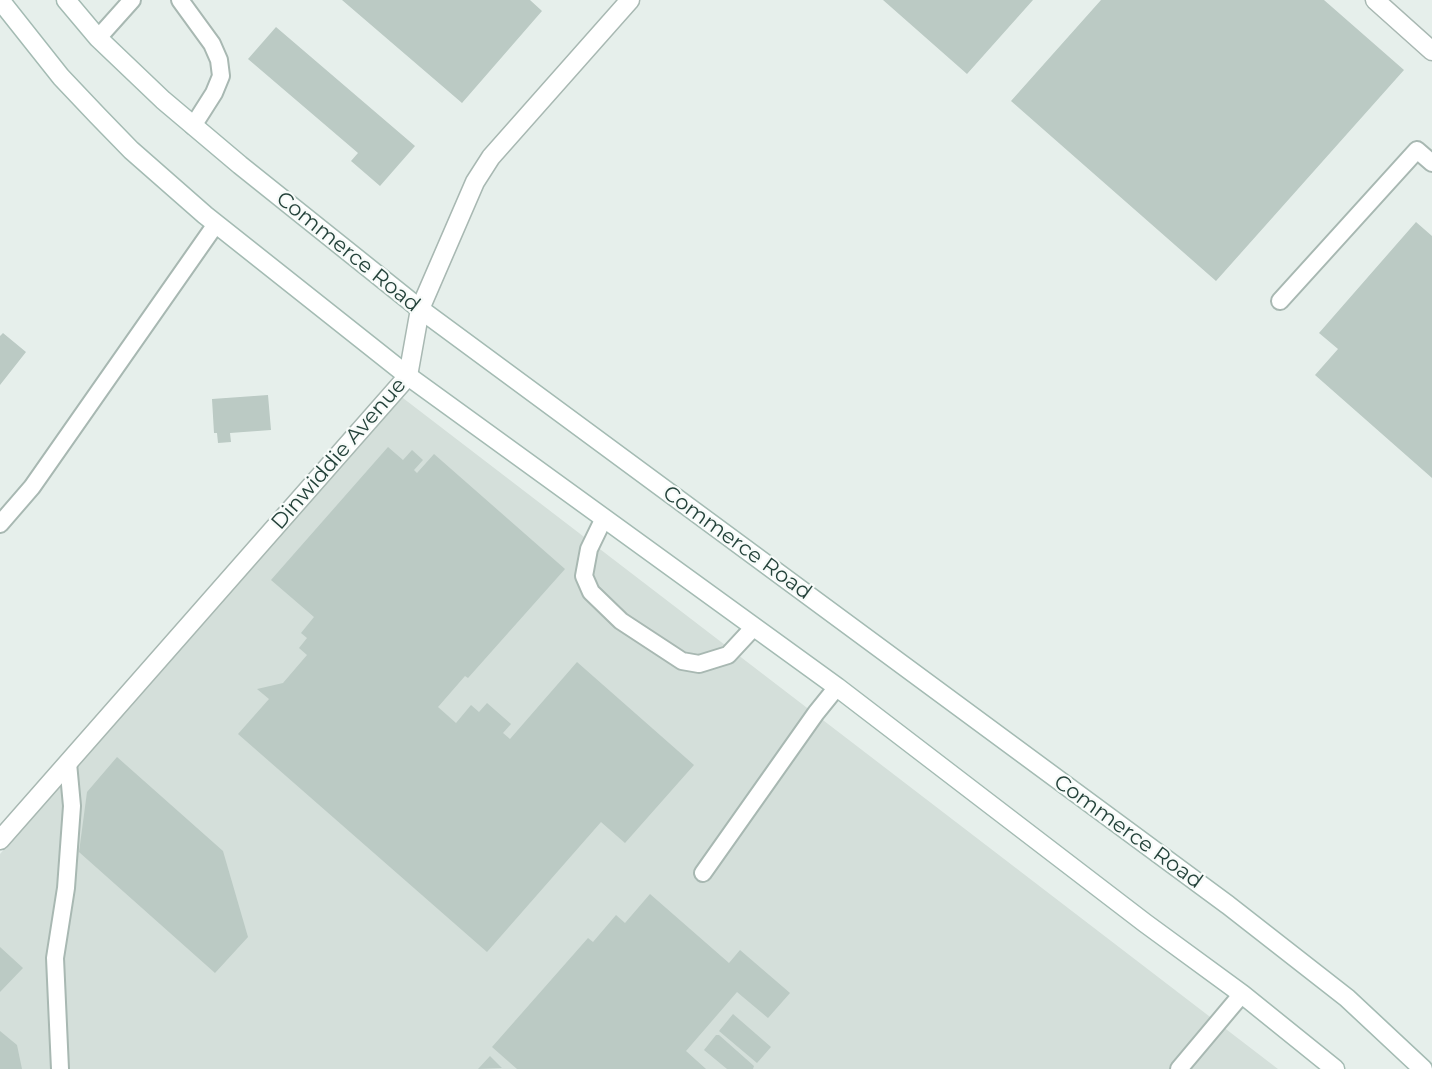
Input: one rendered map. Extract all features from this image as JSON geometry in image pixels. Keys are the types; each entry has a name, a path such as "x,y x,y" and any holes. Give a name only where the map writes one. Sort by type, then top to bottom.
{"main road":[{"path":"0,0 61,77 96,115 145,163 216,224 408,376 837,687 1145,923 1242,994 1335,1069"},
{"name":"Commerce Road","path":"66,0 98,38 193,126 420,309 1270,937 1347,998 1423,1069"},
{"name":"Dinwiddie Avenue","path":"0,840 408,376 420,309 465,202 483,169 630,0"},
{"path":"1375,0 1432,51"}],"lane":[{"path":"98,38 132,0"},
{"path":"180,0 212,44 219,60 221,76 214,93 193,126"},
{"path":"1281,301 1417,150 1432,163"},
{"path":"0,524 32,486 216,224"},
{"path":"604,518 590,549 584,576 591,592 621,621 682,661 699,664 728,655 754,627"},
{"path":"703,873 816,713 837,687"},
{"path":"60,1069 56,958 66,888 72,806 68,763"},
{"path":"1179,1069 1242,994"}],"shaded area":[{"path":"399,395 1278,1069 0,1069 0,854"}],"building":[{"path":"342,0 530,0 542,11 462,103"},
{"path":"883,0 1033,0 967,74"},
{"path":"1101,0 1324,0 1404,70 1216,281 1011,101"},
{"path":"276,27 415,146 380,186 351,161 358,153 248,59"},
{"path":"1416,222 1432,236 1432,478 1315,375 1338,349 1319,333"},
{"path":"3,333 26,352 0,385 0,336"},
{"path":"268,395 271,430 230,433 231,442 218,443 217,433 214,433 212,399"},
{"path":"388,447 403,460 412,450 423,460 414,470 417,473 434,454 565,569 468,678 465,676 438,707 456,723 471,705 479,712 487,703 511,724 503,733 510,739 577,662 694,765 625,843 601,822 487,952 238,734 269,699 257,689 283,683 307,655 299,648 307,638 301,633 314,617 271,580"},
{"path":"117,757 223,851 248,937 215,973 79,852 87,792"},
{"path":"650,894 729,963 740,950 790,993 768,1018 737,992 686,1051 706,1069 517,1069 492,1047 588,938 593,942 616,915 625,923"},
{"path":"0,947 23,968 0,992"},
{"path":"733,1014 771,1047 757,1063 719,1031"},
{"path":"0,1031 17,1045 22,1069 0,1069"},
{"path":"716,1035 719,1035 754,1066 753,1069 727,1069 704,1050"},
{"path":"490,1056 502,1068 478,1069"}]}
